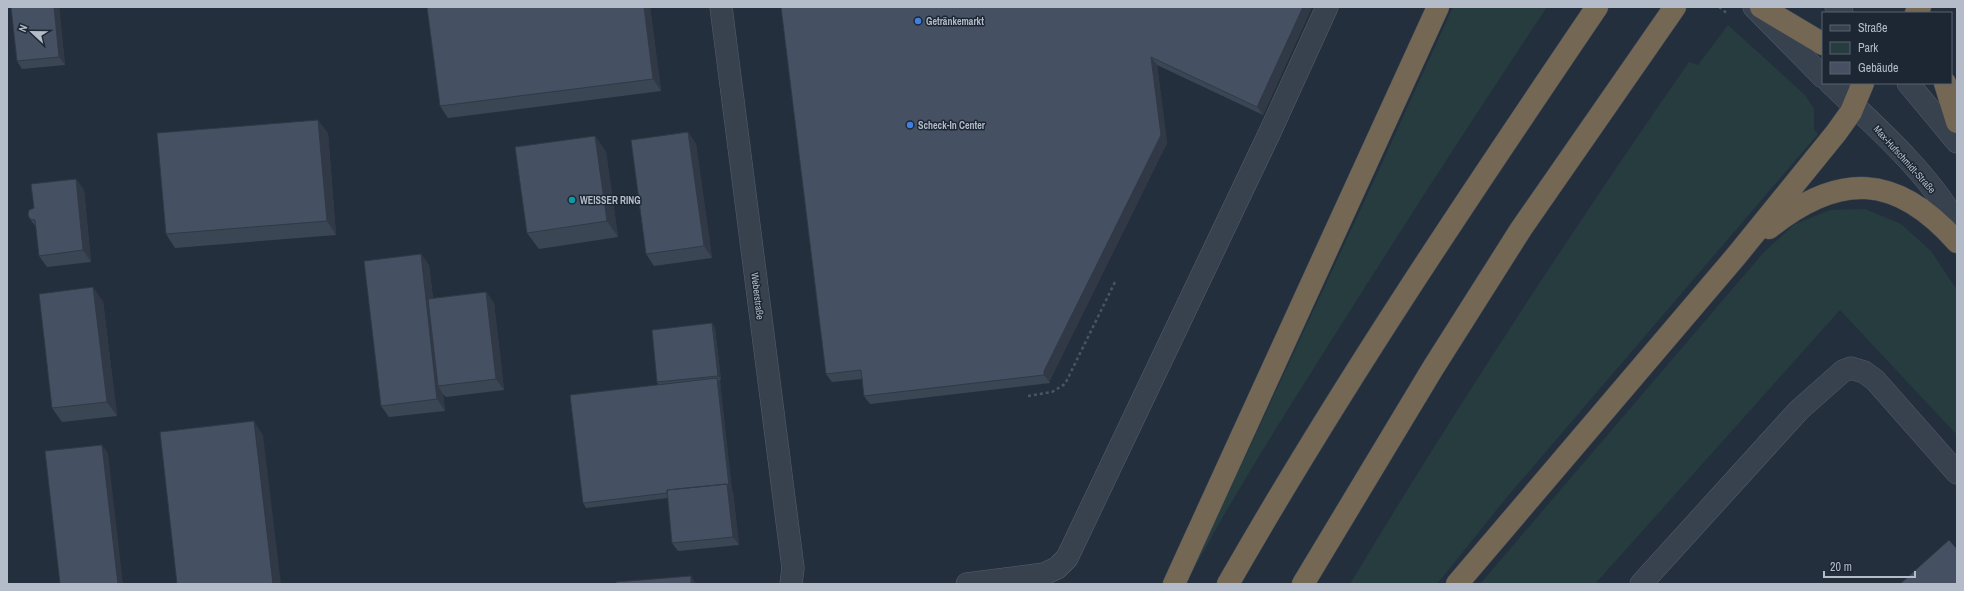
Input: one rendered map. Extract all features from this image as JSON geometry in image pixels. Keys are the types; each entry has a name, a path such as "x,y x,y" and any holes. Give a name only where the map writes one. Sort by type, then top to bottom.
{"highway":[{"path":"1174,584 1438,7"},
{"path":"1228,584 1280,493 1375,340 1478,182 1596,7"},
{"path":"1303,584 1433,368 1521,229 1675,7"},
{"path":"1761,7 1822,43"},
{"path":"1457,584 1737,254 1836,132 1854,106 1863,84"},
{"path":"1945,84 1957,122"},
{"path":"1737,254 1790,211 1824,194 1853,188 1871,188 1892,193 1911,201 1927,212 1957,242"}],"street":[{"name":"Weberstraße","path":"721,7 794,568 791,584"},
{"path":"967,584 1044,574 1057,568 1068,558 1267,139 1327,7"},
{"path":"1754,7 1822,76"},
{"name":"Max-Hufschmidt-Straße","path":"1831,84 1891,140 1947,207 1957,224"},
{"path":"1909,84 1957,142"},
{"path":"1641,584 1799,410 1843,371 1851,368 1864,372 1875,380 1957,473"}],"path":[{"path":"1028,396 1052,392 1065,384 1115,282"}],"green space":[{"path":"1453,7 1547,7 1434,179 1288,409 1235,495 1186,584 1373,183"},
{"path":"1728,25 1805,95 1814,109 1814,130 1818,134 1507,497 1437,584 1350,584 1390,517 1473,385 1601,190 1689,62 1698,65"},
{"path":"1865,209 1901,224 1931,251 1957,290 1957,435 1840,310 1595,584 1480,584 1764,252 1795,224 1830,210"}],"building":[{"path":"11,7 54,7 59,57 17,61"},
{"path":"427,7 644,7 653,79 440,106"},
{"path":"781,7 1303,7 1257,107 1151,57 1161,135 1044,371 1044,375 864,396 861,370 826,374"},
{"path":"318,120 327,221 166,234 157,133"},
{"name":"WEISSER RING","path":"688,132 704,246 646,254 631,140"},
{"name":"WEISSER RING","path":"595,136 607,221 527,233 515,147"},
{"path":"76,179 83,250 39,256 35,220 30,219 28,215 29,210 34,208 31,184"},
{"path":"421,254 437,399 381,406 364,261"},
{"path":"93,287 107,402 52,408 39,294"},
{"path":"486,292 496,379 438,386 428,299"},
{"path":"712,323 718,376 657,382 652,330"},
{"path":"717,378 729,486 727,484 667,490 667,493 583,503 570,395"},
{"path":"254,421 273,584 177,584 160,432"},
{"path":"102,445 118,584 60,584 45,451"},
{"path":"727,484 733,537 672,543 667,490"},
{"path":"1949,540 1957,549 1957,584 1900,584"},
{"path":"691,576 691,584 616,584 616,582"}],"place":[{"name":"Getränkemarkt","path":"918,21"},
{"name":"Scheck-In Center","path":"910,125"},
{"name":"WEISSER RING","path":"572,200"}]}
